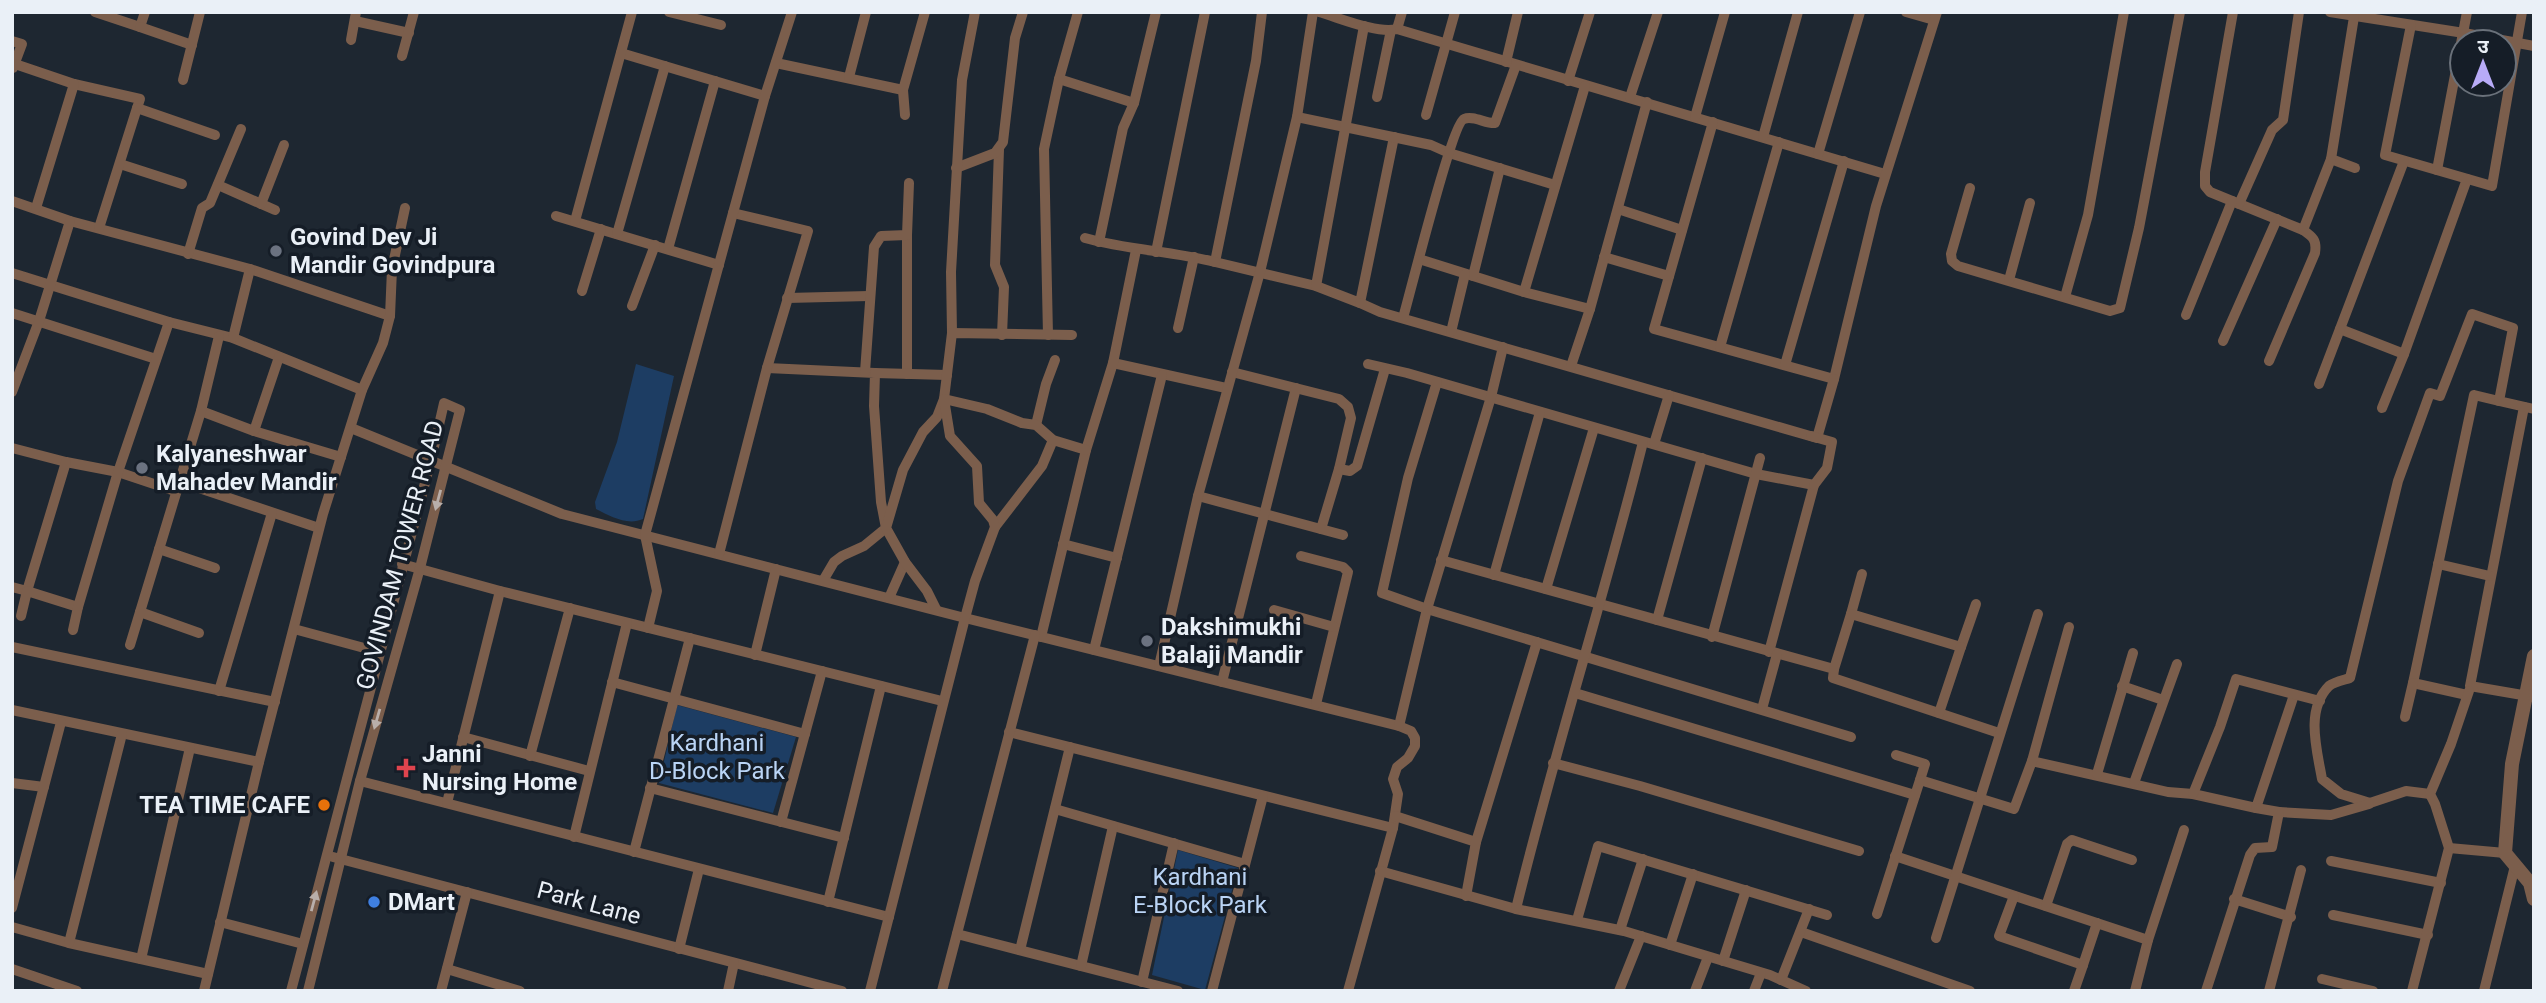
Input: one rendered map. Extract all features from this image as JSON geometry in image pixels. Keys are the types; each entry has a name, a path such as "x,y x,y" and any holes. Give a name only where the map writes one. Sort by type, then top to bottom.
{"street":[{"path":"95,12 192,45"},
{"path":"140,27 145,12"},
{"path":"183,80 200,12"},
{"path":"402,56 414,12"},
{"path":"575,221 632,12"},
{"path":"669,12 714,20"},
{"path":"648,628 657,592 645,535 765,96 792,12"},
{"path":"849,77 866,12"},
{"path":"905,114 903,90 925,12"},
{"path":"824,579 834,562 842,555 864,546 886,528 903,470 923,432 937,417 944,400 952,333 951,272 962,80 975,12"},
{"path":"1002,335 1004,287 995,265 999,149 1005,133 1015,38 1023,12"},
{"path":"1048,335 1044,149 1059,79 1078,12"},
{"path":"1099,242 1123,128 1134,103 1156,12"},
{"path":"1156,252 1205,12"},
{"path":"1215,262 1256,61 1262,12"},
{"path":"1159,666 1198,496 1260,272 1297,117 1312,12"},
{"path":"1320,12 1364,26 1394,29 1446,43 1885,174"},
{"path":"1377,97 1394,29 1402,12"},
{"path":"1426,115 1455,12"},
{"path":"1404,318 1448,153 1460,122 1465,118 1495,123 1511,63 1518,12"},
{"path":"1568,81 1590,12"},
{"path":"1630,97 1658,12"},
{"path":"1695,117 1725,12"},
{"path":"1763,137 1798,12"},
{"path":"1818,154 1860,12"},
{"path":"1810,435 1817,438 1885,174 1935,16 1906,12"},
{"path":"2065,297 2088,215 2124,12"},
{"path":"1970,188 1951,254 1952,261 1958,266 2110,311 2120,308 2139,228 2180,12"},
{"path":"2233,12 2204,180 2210,192 2303,230 2312,236 2317,244 2269,361"},
{"path":"2186,315 2236,202 2272,130 2283,120 2299,12"},
{"path":"2330,12 2354,17 2381,16 2411,25 2448,31"},
{"path":"2522,12 2518,44 2534,46"},
{"path":"351,40 356,17 409,33"},
{"path":"2303,230 2331,159 2354,17"},
{"path":"2411,25 2385,155 2492,186 2508,98"},
{"path":"1316,286 1364,26"},
{"path":"12,41 22,44 13,67 140,99 99,228"},
{"path":"621,53 765,96"},
{"path":"776,63 903,90"},
{"path":"617,234 665,66"},
{"path":"1059,79 1134,103"},
{"path":"668,249 715,81"},
{"path":"36,208 74,84"},
{"path":"1524,292 1585,86"},
{"path":"2437,170 2451,98"},
{"path":"1572,366 1647,102"},
{"path":"137,108 215,135"},
{"path":"1297,117 1431,145 1448,153 1555,185"},
{"path":"1713,122 1654,329 1834,379"},
{"path":"188,254 202,208 210,203 241,129"},
{"path":"1360,303 1394,137"},
{"path":"1720,347 1779,142"},
{"path":"261,204 284,145"},
{"path":"956,169 999,149"},
{"path":"2331,159 2355,168"},
{"path":"2319,384 2404,160"},
{"path":"1785,365 1844,161"},
{"path":"120,164 182,184"},
{"path":"1451,332 1500,168"},
{"path":"2382,408 2467,179"},
{"path":"907,374 909,183"},
{"path":"218,185 275,210"},
{"path":"12,201 70,221 250,269 390,316"},
{"path":"2009,280 2030,203"},
{"path":"204,991 259,762 320,528 362,390 383,342 390,316 392,269 405,208"},
{"path":"1618,209 1682,230"},
{"path":"719,554 767,368 808,230 733,213"},
{"path":"556,216 719,265"},
{"path":"2222,341 2277,219"},
{"path":"12,391 52,285 70,221"},
{"path":"582,290 601,229"},
{"path":"907,235 881,236 874,247 869,296 870,373 881,502 886,528 905,562 927,590 936,610"},
{"path":"1085,238 1136,250 1194,257 1316,286 1404,318 1832,442 1828,468 1814,485 1762,709"},
{"path":"632,306 655,245"},
{"path":"942,991 1009,732 1038,636 1086,450 1113,363 1136,250"},
{"path":"1178,328 1194,257"},
{"path":"1604,257 1669,276"},
{"path":"1419,259 1524,292 1590,309"},
{"path":"233,338 250,269"},
{"path":"12,273 169,322 233,338 362,390"},
{"path":"787,298 869,296"},
{"path":"12,313 156,359"},
{"path":"2370,803 2341,794 2322,779 2314,729 2320,701 2330,685 2350,678 2398,481 2430,393 2440,397 2472,314 2513,328 2499,401"},
{"path":"73,630 118,472 169,322"},
{"path":"2340,330 2404,354"},
{"path":"952,333 1072,335"},
{"path":"130,645 201,411 219,336"},
{"path":"1399,726 1427,610 1491,397 1503,347"},
{"path":"254,431 279,356"},
{"path":"1036,425 1055,360"},
{"path":"1113,363 1226,388"},
{"path":"1368,365 1491,397 1756,474 1814,485"},
{"path":"767,368 947,375"},
{"path":"1339,469 1349,471 1357,466 1385,369"},
{"path":"1231,372 1339,400 1348,407 1350,418 1339,469 1321,529"},
{"path":"1094,650 1162,375"},
{"path":"1437,382 1408,478 1381,589 1385,596 1851,737"},
{"path":"1222,682 1296,388"},
{"path":"1516,909 1553,763 1599,604 1649,443 1669,395"},
{"path":"2405,717 2474,395 2529,408 2490,576 2469,691 2430,794 2449,848 2412,991"},
{"path":"944,400 986,408 1023,423 1036,425 1053,440 1086,450"},
{"path":"944,400 950,436 977,466 979,503 993,520 995,527"},
{"name":"GOVINDAM TOWER ROAD","path":"291,991 444,402 460,410 420,568 360,781 308,991"},
{"path":"201,411 254,431 341,457"},
{"path":"1494,575 1540,412"},
{"path":"1546,589 1594,428"},
{"path":"351,429 562,514 824,579 965,618 1316,704 1410,731 1415,738 1415,746 1408,758 1397,767 1393,779 1398,794 1394,822 1348,991"},
{"path":"870,991 975,581 995,527 1042,466 1053,440"},
{"path":"12,448 177,486 320,528"},
{"path":"1712,636 1760,457"},
{"path":"1657,620 1702,458"},
{"path":"21,616 66,462"},
{"path":"1198,496 1343,535"},
{"path":"219,691 272,513"},
{"path":"1063,544 1117,558"},
{"path":"159,549 215,568"},
{"path":"1301,556 1347,569 1348,572 1316,704"},
{"path":"1441,560 1834,669"},
{"path":"888,598 905,562"},
{"path":"402,564 500,591 943,701"},
{"path":"2438,564 2490,576"},
{"path":"755,654 776,569"},
{"path":"1862,573 1832,678 1999,733"},
{"path":"12,587 78,607"},
{"path":"447,803 500,591"},
{"path":"1939,713 1976,604"},
{"path":"530,756 570,608"},
{"path":"1274,610 1334,627"},
{"path":"140,612 199,633"},
{"path":"1851,614 1961,647"},
{"path":"1936,938 2038,614"},
{"path":"574,837 627,622"},
{"path":"1920,780 2014,809 2032,761 2069,627"},
{"path":"294,629 379,652"},
{"path":"634,852 690,638"},
{"path":"1466,896 1476,842 1537,642"},
{"path":"12,647 275,702"},
{"path":"2097,774 2133,653"},
{"path":"2534,656 2529,697 2512,764 2505,853 2530,883 2534,899"},
{"path":"2134,783 2177,664"},
{"path":"781,822 822,671"},
{"path":"2193,794 2236,679 2320,701"},
{"path":"612,682 805,734"},
{"path":"2413,683 2529,697"},
{"path":"828,902 881,686"},
{"path":"2122,686 2163,700"},
{"path":"1575,694 1915,795"},
{"path":"2256,808 2294,695"},
{"path":"12,710 259,762"},
{"path":"12,908 61,722"},
{"path":"1009,732 1263,796 1394,822 1476,842"},
{"path":"69,943 122,734"},
{"path":"463,737 589,771"},
{"path":"1020,950 1070,747"},
{"path":"141,959 190,748"},
{"path":"1877,914 1925,764 1896,755"},
{"path":"2032,761 2168,792 2193,794 2279,812 2332,815 2406,791 2430,794"},
{"path":"1553,763 1859,851"},
{"path":"360,781 889,917"},
{"path":"12,783 44,787"},
{"path":"650,788 844,838"},
{"path":"1212,991 1263,796"},
{"path":"1055,809 1245,864"},
{"path":"2206,991 2234,899 2255,848 2272,846 2279,812"},
{"path":"1081,966 1113,826"},
{"path":"2135,991 2148,940 2184,830"},
{"path":"2046,906 2067,844 2072,840 2132,860"},
{"path":"1142,982 1174,844"},
{"path":"1577,920 1598,846 1827,915"},
{"path":"2449,848 2505,853"},
{"name":"Park Lane","path":"326,855 842,991"},
{"path":"1895,856 2148,940"},
{"path":"1620,930 1643,859"},
{"path":"2331,861 2441,883"},
{"path":"2484,991 2515,866"},
{"path":"679,948 699,869"},
{"path":"2269,991 2291,917 2301,870"},
{"path":"1380,871 1516,909 1620,930 1761,973 1806,991"},
{"path":"1670,945 1693,874"},
{"path":"1723,961 1746,890"},
{"path":"441,991 467,892"},
{"path":"2014,895 1999,936 2083,965"},
{"path":"2234,899 2291,917"},
{"path":"1781,980 1809,909"},
{"path":"2333,915 2428,935"},
{"path":"220,922 303,944"},
{"path":"2074,991 2097,923"},
{"path":"12,927 69,943 208,974"},
{"path":"1801,932 1970,991"},
{"path":"957,934 1178,991"},
{"path":"1619,991 1641,936"},
{"path":"1695,991 1708,957"},
{"path":"728,991 734,963"},
{"path":"12,969 77,991"},
{"path":"447,969 520,991"},
{"path":"1754,991 1761,973"},
{"path":"2322,979 2373,991"}],"green space":[{"path":"636,364 674,376 643,519 631,521 596,509 595,502 617,442"},
{"name":"Kardhani D-Block Park","path":"677,705 796,737 773,813 659,783"},
{"name":"Kardhani E-Block Park","path":"1178,850 1238,868 1205,990 1152,975"}],"place":[{"name":"Govind Dev Ji Mandir Govindpura","path":"276,251"},
{"name":"Kalyaneshwar Mahadev Mandir","path":"142,468"},
{"name":"Dakshimukhi Balaji Mandir","path":"1147,641"},
{"name":"Janni Nursing Home","path":"406,768"},
{"name":"TEA TIME CAFE","path":"324,805"},
{"name":"DMart","path":"374,902"}]}
